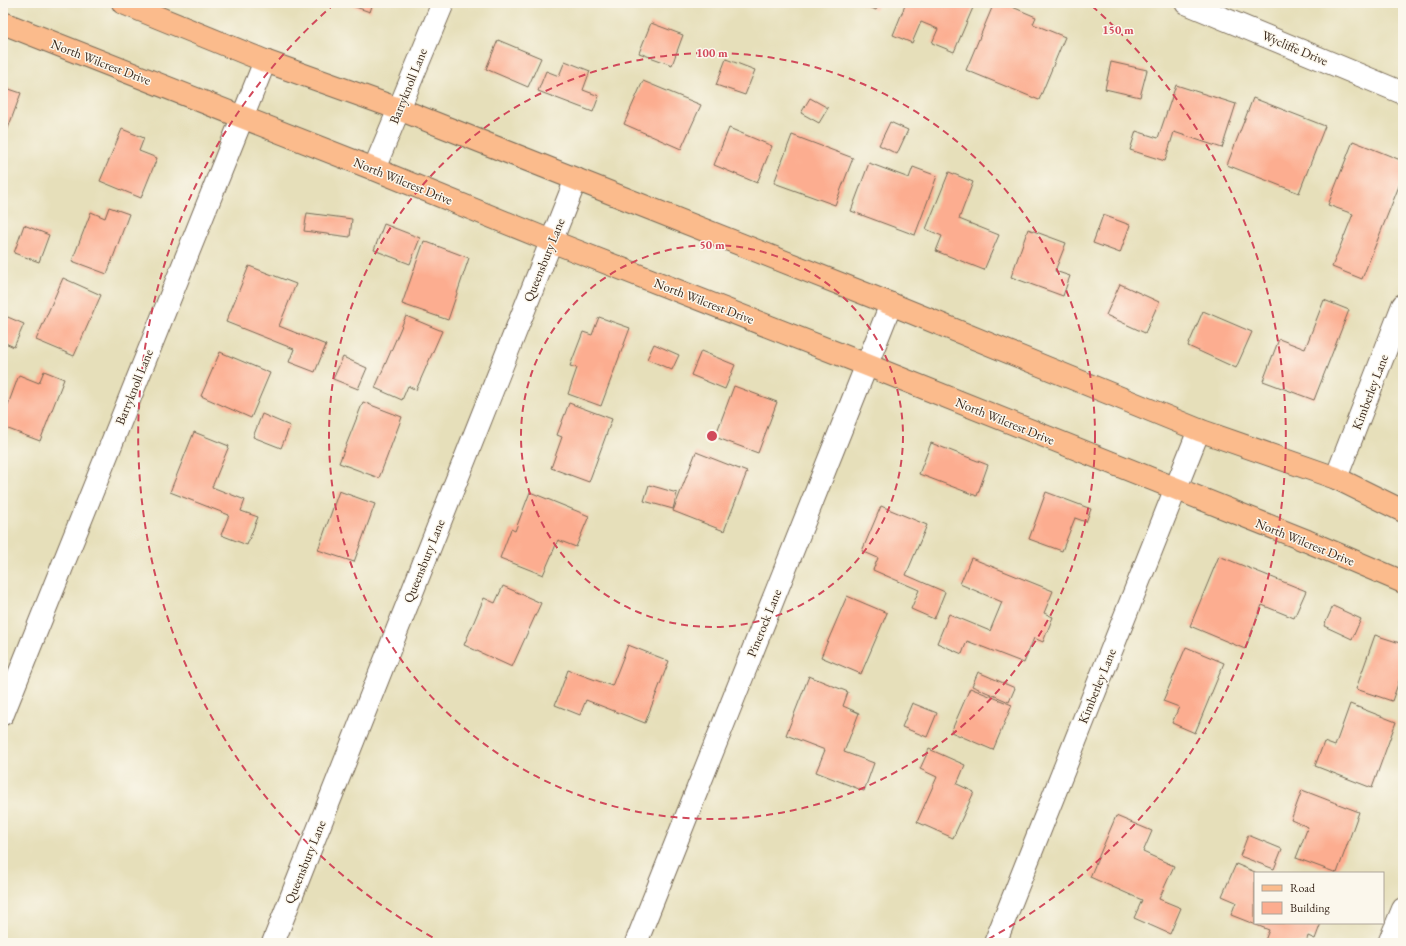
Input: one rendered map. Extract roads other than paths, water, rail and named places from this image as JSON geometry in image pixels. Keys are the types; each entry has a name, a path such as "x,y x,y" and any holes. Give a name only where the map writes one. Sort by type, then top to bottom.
{"main road":[{"path":"123,3 265,60 399,109 891,304 1199,430 1336,478 1403,511"},
{"name":"North Wilcrest Drive","path":"3,24 374,169 551,241 867,365 1307,541 1403,582"}],"street":[{"name":"Barryknoll Lane","path":"374,169 443,3"},
{"name":"Wycliffe Drive","path":"1186,3 1403,93"},
{"name":"Barryknoll Lane","path":"3,714 265,60"},
{"name":"Queensbury Lane","path":"273,943 576,179"},
{"name":"Pinerock Lane","path":"636,943 891,304"},
{"name":"Kimberley Lane","path":"1336,478 1403,305"},
{"name":"Kimberley Lane","path":"995,943 1199,430"},
{"path":"1389,943 1403,909"}]}
